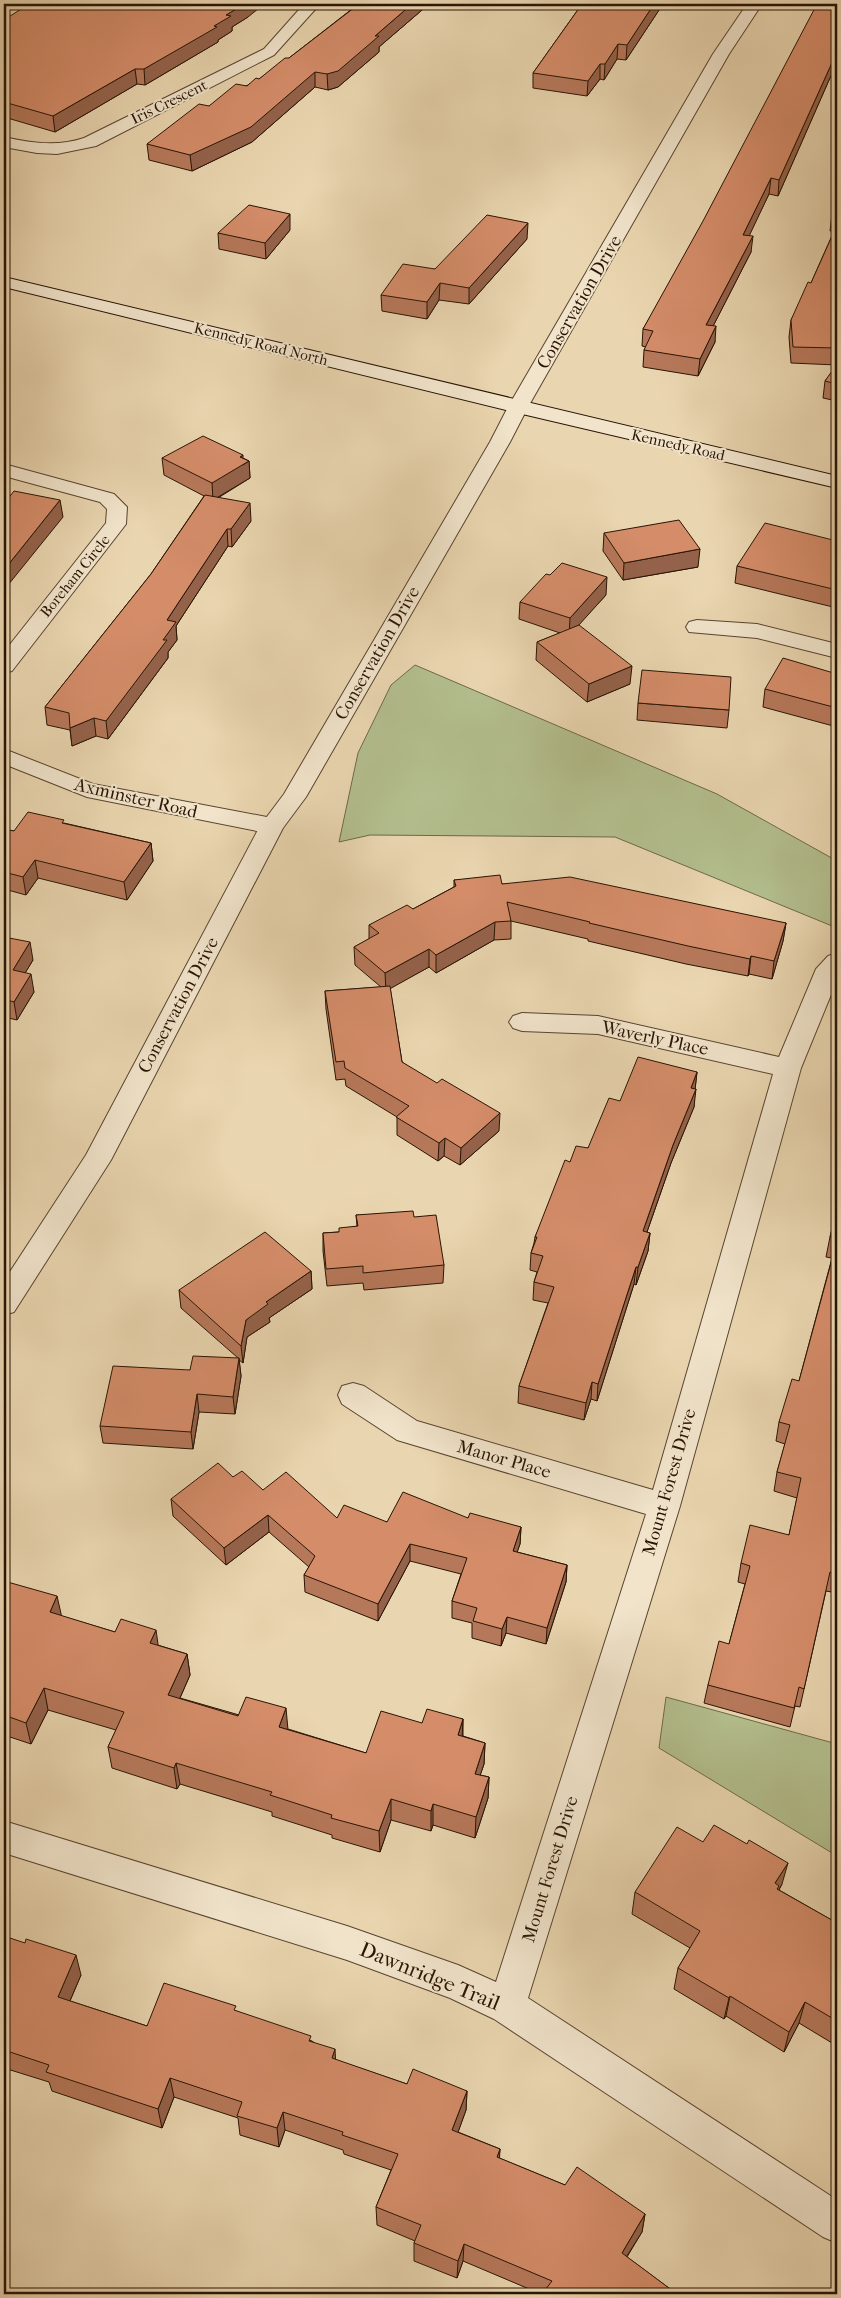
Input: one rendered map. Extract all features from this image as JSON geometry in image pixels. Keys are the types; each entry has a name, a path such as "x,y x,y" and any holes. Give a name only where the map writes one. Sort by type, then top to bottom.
{"street":[{"name":"Iris Crescent","path":"4,142 54,150 75,147 90,142 269,52 312,4"},
{"name":"Conservation Drive","path":"4,1304 96,1160 272,826 294,797 500,442 518,407 721,54 754,4"},
{"name":"Kennedy Road North","path":"4,282 518,407"},
{"name":"Kennedy Road","path":"518,407 837,482"},
{"name":"Boreham Circle","path":"4,470 107,498 117,507 116,524 4,666"},
{"path":"697,627 756,631 837,651"},
{"name":"Axminster Road","path":"4,756 87,790 272,826"},
{"name":"Mount Forest Drive","path":"506,2006 664,1506 788,1068 829,969 837,962"},
{"name":"Waverly Place","path":"522,1022 598,1025 788,1068"},
{"name":"Manor Place","path":"353,1395 408,1431 664,1506"},
{"name":"Dawnridge Trail","path":"4,1837 347,1943 458,1984 506,2006 837,2223"}],"green space":[{"path":"415,665 717,794 837,861 837,928 615,837 370,835 339,842 358,753 391,685"},
{"path":"666,1697 837,1744 837,1856 659,1748"}],"building":[{"path":"29,4 245,4 226,15 231,16 214,26 217,27 144,69 135,69 53,116 4,102 4,20"},
{"path":"359,4 412,4 375,36 379,36 338,71 327,74 315,72 251,127 190,155 147,144 199,104 209,106 236,84 247,86 256,78 259,79"},
{"path":"582,4 654,4 627,45 618,44 605,64 600,64 588,81 533,73"},
{"path":"817,4 837,4 837,56 835,56 779,180 771,178 743,235 753,236 706,325 716,326 700,359 644,350 653,331 643,329 703,221"},
{"path":"837,203 837,215 832,214"},
{"path":"249,205 290,214 265,243 218,233"},
{"path":"487,215 528,223 469,288 440,283 427,302 381,295 403,264 435,269"},
{"path":"837,225 837,348 793,347 791,320 808,282 811,283"},
{"path":"837,364 837,384 825,381"},
{"path":"203,436 243,455 240,457 249,461 212,483 162,458"},
{"path":"14,491 60,500 4,570 4,504"},
{"path":"205,495 250,503 231,529 227,529 167,620 176,622 163,640 167,640 106,721 94,718 70,728 69,713 45,707 151,574"},
{"path":"679,520 700,549 624,563 604,533"},
{"path":"765,523 837,541 837,590 737,566"},
{"path":"562,563 607,577 570,618 520,602 546,574 550,575"},
{"path":"579,625 632,666 589,684 537,642"},
{"path":"783,658 837,674 837,708 765,689"},
{"path":"642,670 731,677 729,710 638,703"},
{"path":"28,812 64,820 62,823 151,843 124,882 35,860 23,877 4,872 4,829 14,831"},
{"path":"500,875 502,884 570,877 786,923 774,961 751,956 750,959 688,946 507,902 511,921 495,922 436,955 429,949 385,973 354,947 379,933 369,925 407,905 413,909 456,886 454,880"},
{"path":"4,937 30,942 13,970 31,974 14,1002 4,999"},
{"path":"390,986 402,1062 437,1083 442,1079 500,1113 461,1148 445,1138 439,1143 396,1117 409,1106 345,1068 344,1061 336,1062 325,991"},
{"path":"638,1057 697,1072 691,1088 696,1089 673,1145 643,1231 650,1233 638,1267 636,1267 598,1384 592,1382 586,1403 519,1386 554,1287 534,1282 543,1256 531,1253 537,1237 535,1237 565,1160 570,1162 576,1146 588,1148 609,1098 620,1101"},
{"path":"837,1209 837,1239 830,1237"},
{"path":"413,1211 414,1217 436,1215 444,1265 363,1273 363,1266 326,1269 323,1233 339,1232 339,1228 358,1226 356,1215"},
{"path":"265,1232 311,1271 266,1302 268,1304 246,1320 241,1346 179,1290"},
{"path":"837,1241 837,1573 830,1572 804,1689 799,1687 794,1708 708,1685 719,1641 729,1644 750,1566 741,1563 750,1525 789,1535 801,1478 777,1472 790,1425 779,1422 792,1379 799,1381"},
{"path":"193,1356 239,1358 233,1397 197,1394 191,1432 100,1426 113,1366 190,1370"},
{"path":"218,1463 233,1477 242,1471 263,1490 286,1472 337,1518 344,1505 387,1522 403,1492 468,1518 470,1513 521,1527 513,1551 567,1565 547,1628 507,1617 502,1629 473,1621 477,1608 452,1601 467,1558 410,1544 378,1604 304,1575 315,1556 268,1515 224,1548 171,1499"},
{"path":"4,1581 57,1596 50,1612 115,1632 121,1619 156,1630 150,1643 187,1654 168,1695 238,1716 246,1697 286,1708 279,1727 366,1753 381,1711 422,1723 427,1709 463,1719 458,1735 485,1743 475,1774 489,1777 476,1817 433,1804 431,1811 391,1799 379,1831 331,1818 332,1815 270,1795 272,1792 176,1763 174,1768 108,1747 124,1712 44,1688 26,1723 4,1715"},
{"path":"714,1825 747,1844 749,1840 788,1863 775,1883 779,1886 777,1889 837,1923 837,2021 805,2002 789,2032 730,1996 729,1998 678,1968 700,1931 635,1892 677,1827 703,1842"},
{"path":"4,1936 25,1943 26,1939 76,1955 58,1997 147,2026 164,1983 236,2006 234,2010 311,2036 309,2041 335,2049 332,2058 407,2084 413,2069 467,2091 452,2130 500,2149 497,2157 565,2185 577,2167 645,2214 622,2253 677,2294 542,2294 552,2281 464,2244 458,2261 414,2243 421,2225 376,2207 398,2154 342,2135 343,2132 283,2112 277,2128 237,2116 242,2102 170,2078 158,2109 46,2072 49,2065 4,2050"}]}
